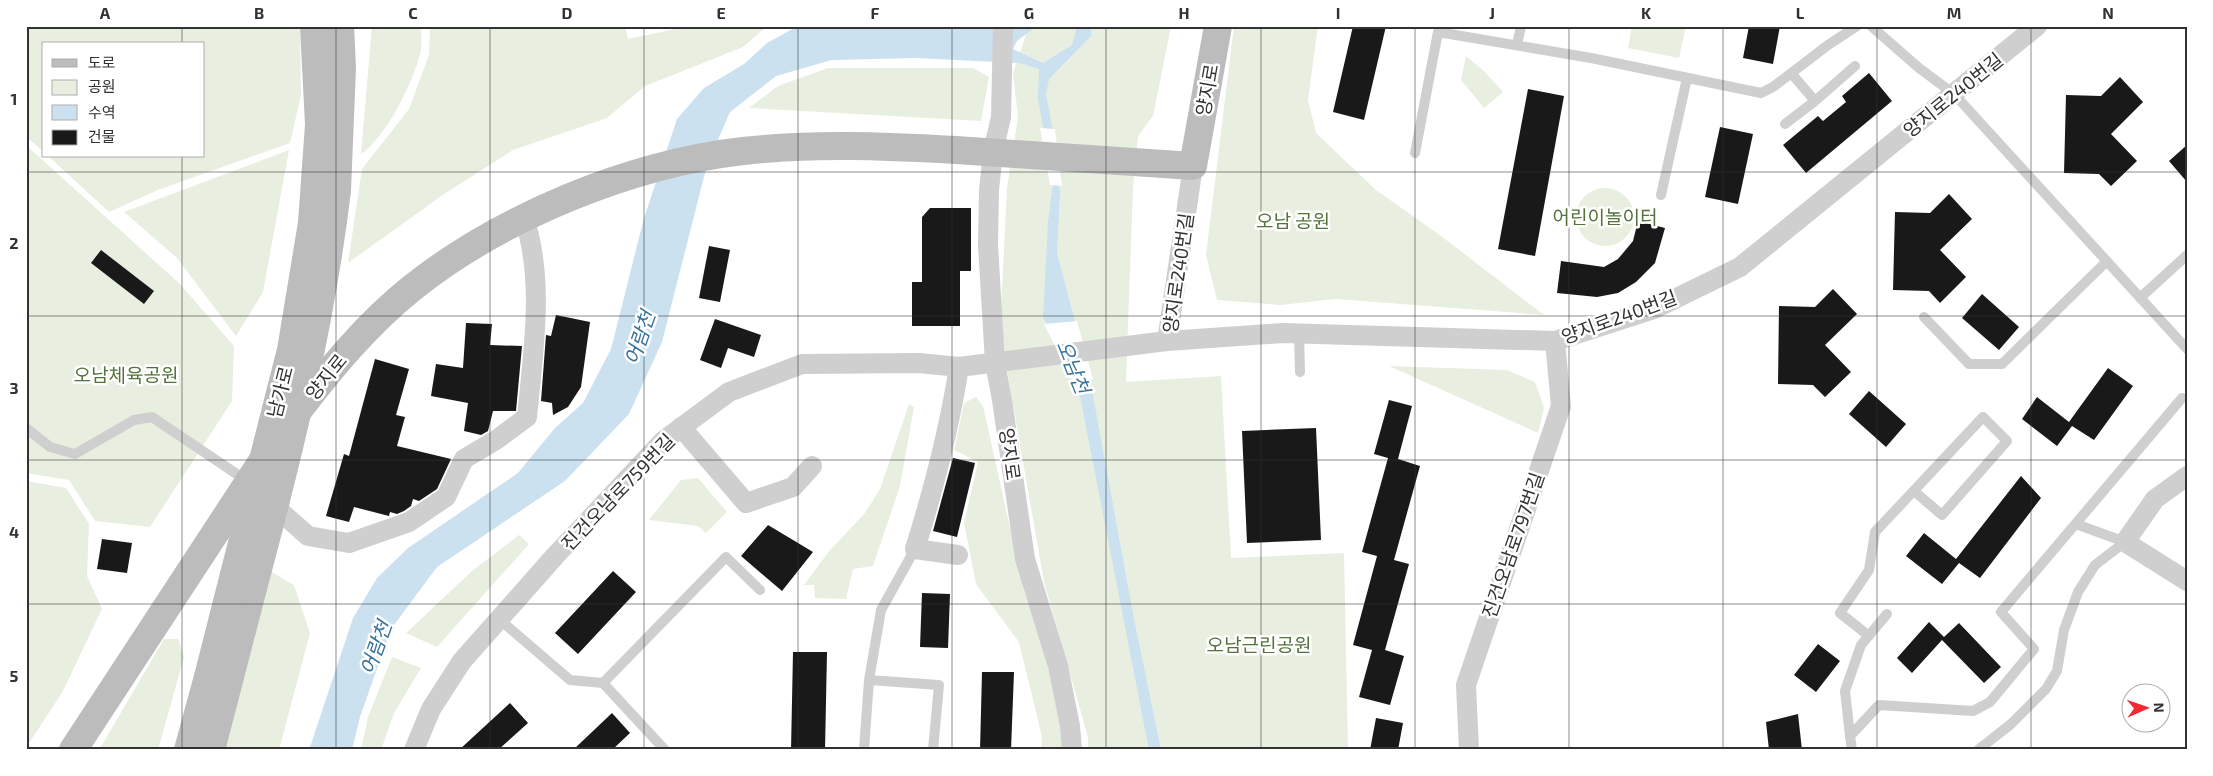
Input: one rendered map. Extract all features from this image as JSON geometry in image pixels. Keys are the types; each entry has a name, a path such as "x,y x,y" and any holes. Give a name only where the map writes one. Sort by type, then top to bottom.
{"street":[{"name":"남가로","path":"188,750 291,350 312,223 319,125 314,26"},
{"name":"남가로","path":"211,750 310,365 331,247 337,190 342,68 340,26"},
{"name":"양지로","path":"1003,26 1001,117 993,152 989,190 988,245 995,363 1025,559 1058,666 1070,726 1072,750"},
{"name":"양지로","path":"1193,166 1218,26"},
{"name":"양지로240번길","path":"1193,166 1167,341 1300,334 1555,341 1654,309 1740,267 2037,26"},
{"name":"양지로","path":"73,750 247,482 325,376 373,323 413,288 459,255 562,198 650,169 741,151 862,145 993,152"},
{"path":"993,152 1193,166"},
{"path":"247,482 308,536 349,542 409,522 446,498 464,459 496,440 527,417 535,286 532,241 524,218"},
{"name":"진건오남로759번길","path":"414,750 431,709 458,667 498,619 664,441 729,392 802,364 919,363 959,367 1167,341"},
{"name":"진건오남로797번길","path":"1469,750 1466,686 1561,406 1555,341"},
{"path":"958,555 915,549 940,467 951,422 959,367"},
{"path":"681,428 746,502 793,487 812,466"},
{"path":"2187,476 2155,499 2125,542 2187,581"}],"lane":[{"path":"1518,45 1521,26"},
{"path":"1415,153 1438,32 1518,45 1761,93 1773,87 1828,44 1857,26"},
{"path":"1871,26 1919,68 1954,94 2187,349"},
{"path":"1785,124 1815,102 1856,66"},
{"path":"1791,73 1815,102"},
{"path":"1661,196 1686,78"},
{"path":"2140,298 2187,255"},
{"path":"1924,317 1969,364 2002,364 2107,261"},
{"path":"1300,334 1300,372"},
{"path":"1850,736 1879,705 1973,711 1990,702 2034,649 2001,612 2182,398"},
{"path":"26,428 50,447 75,454 134,420 152,417 247,482"},
{"path":"1869,636 1840,612 1869,570 1875,532 1983,418 2008,441 1942,515 1914,491"},
{"path":"2076,524 2125,542"},
{"path":"1978,750 2011,724 2046,689 2057,671 2064,630 2078,592 2095,565 2125,542"},
{"path":"864,750 869,680 881,610 915,549"},
{"path":"603,683 726,557 760,590"},
{"path":"1852,750 1845,691 1862,645 1887,614"},
{"path":"498,619 570,680 603,683 665,750"},
{"path":"869,680 939,685 933,750"}],"green space":[{"path":"26,26 300,26 301,95 290,143 158,190 109,212 50,158 205,158 205,42 42,42 42,150 30,140 26,140"},
{"path":"372,26 421,26 421,50 406,92 390,121 371,146 361,154"},
{"path":"430,26 625,26 628,39 689,26 767,26 743,47 645,86 607,118 513,150 444,194 348,263 362,169 409,109 429,55"},
{"name":"오남근린공원","path":"1029,26 1171,26 1153,116 1138,136 1133,188 1126,382 1221,376 1231,558 1344,553 1348,750 1088,750 1088,737 1044,582 1000,330 1007,188 1018,117 1013,73"},
{"name":"오남 공원","path":"1234,26 1318,26 1308,100 1316,133 1376,190 1441,236 1544,315 1336,299 1280,305 1217,300 1206,255"},
{"path":"1632,26 1686,26 1679,58 1628,48"},
{"path":"1466,56 1485,72 1503,92 1484,108 1461,80"},
{"path":"828,68 973,68 989,77 981,121 749,108 778,86"},
{"name":"오남체육공원","path":"27,146 180,284 234,346 232,401 150,527 95,521 69,480 26,473"},
{"path":"289,150 263,292 236,336 177,258 124,212"},
{"name":"어린이놀이터","path":"1605,188 1616,190 1629,201 1634,217 1632,228 1621,241 1605,246 1594,244 1581,233 1576,217 1578,206 1589,193"},
{"path":"1389,366 1507,370 1535,382 1544,408 1538,433"},
{"path":"976,397 983,406 1024,591 1045,651 1065,750 1041,750 1042,737 1019,642 976,584 964,523 978,462 954,450 964,403"},
{"path":"909,404 914,407 900,486 873,566 853,569 846,599 815,598 814,585 804,585 830,550 865,513 880,489"},
{"path":"698,478 727,512 706,533 698,526 649,520 681,480"},
{"path":"26,481 66,488 89,524 87,576 102,609 63,691 26,748"},
{"path":"519,535 529,544 437,647 406,633 472,571"},
{"path":"270,571 294,585 310,633 279,750 224,750"},
{"path":"164,639 178,639 184,657 158,750 99,750"},
{"path":"392,657 421,668 394,713 381,750 361,750 368,717"}],"water":[{"path":"798,26 1037,26 1017,41 1013,49 1043,63 1072,45 1077,26 1091,26 1091,36 1049,79 1046,94 1056,148 1060,193 1057,253 1090,379 1133,614 1161,750 1149,750 1078,386 1043,317 1048,222 1053,184 1038,99 1039,69 1020,63 915,58 832,60 776,76 730,112 707,165 662,342 629,414 565,481 437,567 391,629 360,717 352,750 309,750 353,618 377,578 408,548 518,473 555,428 583,403 611,349 644,218 677,119 704,88 744,64 767,43"}],"pier":[{"path":"1040,128 1055,129 1062,186 1050,185"},
{"path":"1077,321 1093,379 1073,382 1044,324"}],"building":[{"path":"1353,26 1386,26 1364,120 1333,112"},
{"path":"1749,26 1780,26 1773,64 1743,58"},
{"path":"1869,73 1892,101 1806,173 1783,145 1818,116 1823,121 1846,102 1842,96"},
{"path":"2120,77 2143,102 2111,134 2137,161 2111,186 2099,174 2064,173 2066,95 2101,96"},
{"path":"1528,89 1564,96 1535,256 1498,249"},
{"path":"1720,127 1753,134 1738,204 1705,197"},
{"path":"2187,145 2187,182 2169,161"},
{"path":"1949,194 1972,219 1940,250 1966,277 1940,303 1929,291 1893,290 1895,212 1930,213"},
{"path":"930,208 971,208 971,271 960,271 960,326 912,326 912,282 922,282 922,217"},
{"path":"1638,221 1665,228 1655,263 1636,282 1618,293 1597,297 1557,293 1561,261 1604,267 1618,259 1633,241"},
{"path":"709,246 730,250 720,302 699,298"},
{"path":"101,250 154,291 144,304 91,263"},
{"path":"1833,289 1857,314 1825,345 1851,372 1825,397 1813,385 1778,384 1779,306 1815,307"},
{"path":"1982,294 2019,327 1999,350 1962,318"},
{"path":"556,315 590,322 581,387 568,407 553,415 552,403 541,401 546,335 551,336"},
{"path":"715,319 761,335 754,357 728,348 721,368 700,360"},
{"path":"466,323 492,324 490,345 522,346 516,411 493,411 488,431 481,435 464,431 468,403 431,396 436,364 463,368"},
{"path":"375,359 409,369 396,415 405,417 397,446 451,459 437,489 419,501 413,499 411,506 404,511 397,514 390,512 389,516 354,507 349,522 326,516 344,454 349,456"},
{"path":"2108,368 2133,386 2094,440 2072,426 2057,446 2022,419 2037,397 2069,422"},
{"path":"1869,391 1906,424 1886,447 1849,414"},
{"path":"1389,400 1412,406 1398,459 1420,466 1394,560 1409,564 1385,650 1404,656 1390,705 1359,697 1372,650 1353,645 1377,556 1362,552 1388,458 1374,454"},
{"path":"1316,428 1321,540 1247,543 1242,431"},
{"path":"953,458 975,463 957,537 933,531"},
{"path":"2021,476 2041,498 1980,578 1959,563 1942,584 1906,556 1924,533 1956,559"},
{"path":"768,525 813,552 782,591 741,556"},
{"path":"102,539 132,543 127,573 97,569"},
{"path":"613,571 636,592 578,654 555,633"},
{"path":"922,593 950,594 948,648 920,647"},
{"path":"1929,622 1944,637 1959,623 2001,667 1984,683 1942,640 1912,673 1897,658"},
{"path":"1818,644 1840,661 1816,692 1794,675"},
{"path":"793,652 827,652 825,750 791,750"},
{"path":"982,672 1014,672 1011,750 980,750"},
{"path":"510,703 528,723 498,750 459,750"},
{"path":"612,713 630,733 612,750 573,750"},
{"path":"1798,714 1802,750 1769,750 1766,722"},
{"path":"1376,718 1403,723 1398,750 1370,750"}],"water label":[{"name":"어람천","path":"640,338"},
{"name":"오남천","path":"1073,367"},
{"name":"어람천","path":"376,648"}]}
